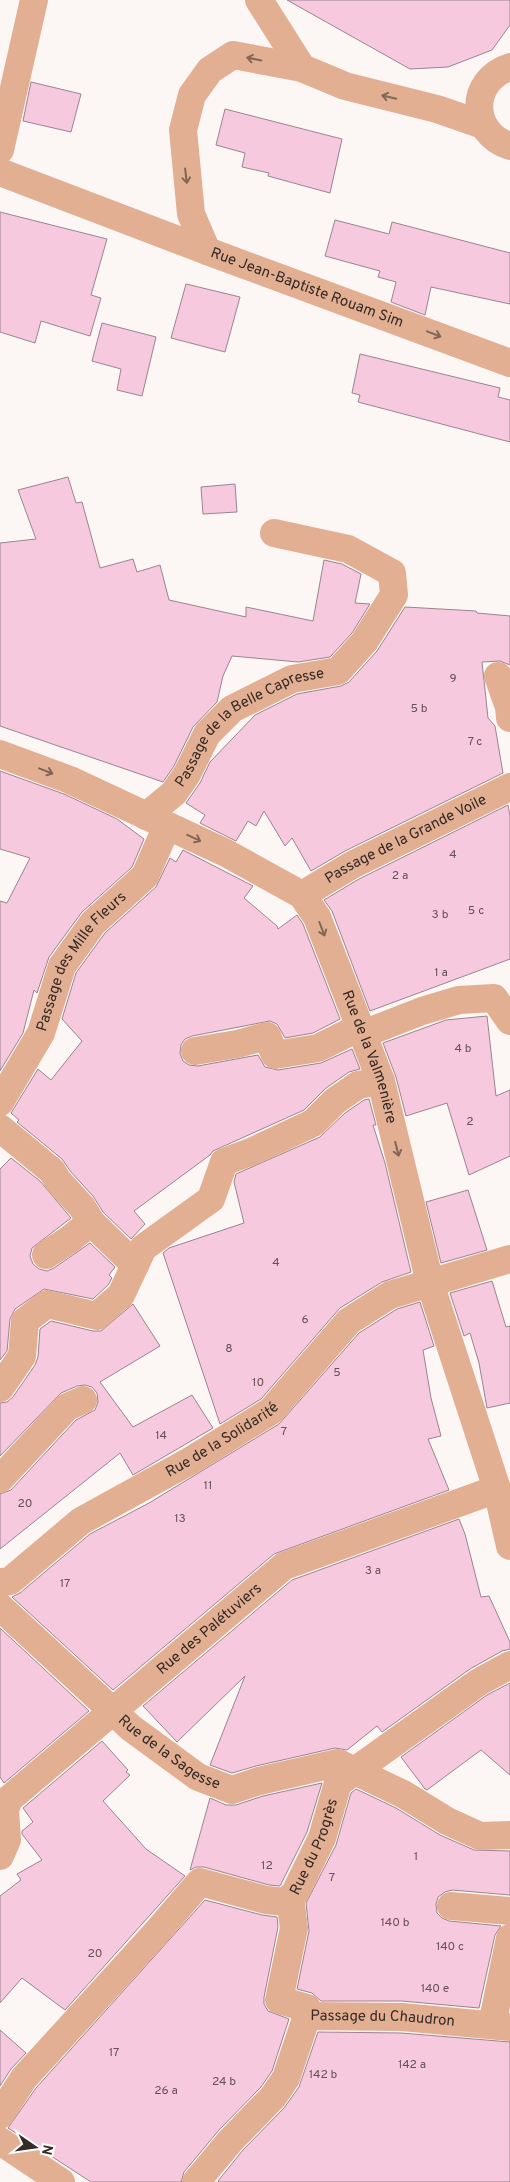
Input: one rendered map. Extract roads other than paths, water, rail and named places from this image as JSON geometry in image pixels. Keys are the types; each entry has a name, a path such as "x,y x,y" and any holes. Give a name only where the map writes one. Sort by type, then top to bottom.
{"street":[{"path":"0,150 34,0"},
{"path":"259,0 302,68"},
{"name":"Rue Jean-Baptiste Rouam Sim","path":"483,125 437,109 345,86 302,68 234,55 210,70 192,95 183,130 184,164 190,214 208,251 510,362"},
{"path":"437,109 486,82 493,74 510,66"},
{"path":"486,82 479,104 483,125 491,136 502,144 510,146"},
{"path":"0,172 208,251"},
{"name":"Passage de la Belle Capresse","path":"157,821 187,774 207,734 232,709 292,679 338,671 364,642 394,595 392,573 348,549 274,534"},
{"path":"498,676 510,718"},
{"name":"Rue de la Valmenière","path":"0,754 70,780 226,852 302,895 317,916 381,1081 430,1283 497,1489 510,1546"},
{"name":"Passage de la Grande Voile","path":"302,895 352,865 510,787"},
{"name":"Passage des Mille Fleurs","path":"0,1102 41,1033 62,966 93,923 144,876 157,821"},
{"path":"195,1051 237,1044 267,1036 276,1055 318,1048 361,1030 459,1000 494,998 510,1021"},
{"path":"0,1388 22,1356 25,1321 47,1304 97,1316 121,1295 143,1248 211,1198 224,1162 253,1151 313,1122 335,1101 358,1085 381,1081"},
{"path":"0,1128 52,1171 58,1181 82,1207 91,1222 135,1265"},
{"path":"46,1255 91,1222"},
{"name":"Rue de la Solidarité","path":"0,1582 10,1581 82,1521 190,1461 271,1410 349,1321 390,1295 510,1259"},
{"path":"0,1479 67,1408 83,1400"},
{"name":"Rue des Palétuviers","path":"0,1856 7,1840 4,1810 9,1799 284,1566 497,1489"},
{"name":"Rue de la Sagesse","path":"0,1607 131,1728 198,1777 232,1790 259,1781 338,1763 353,1772 403,1794 447,1821 480,1836 510,1835"},
{"name":"Rue du Progrès","path":"0,2115 24,2078 200,1882 266,1900 286,1902 295,1893 322,1838 338,1783 479,1682 510,1665"},
{"path":"290,1898 294,1928 279,2000 307,2008 311,2016"},
{"path":"451,1906 510,1911"},
{"path":"501,2026 510,1938"},
{"name":"Passage du Chaudron","path":"196,2182 231,2140 273,2097 286,2078 307,2016 402,2017 501,2026"},
{"path":"0,2141 61,2182"}]}
